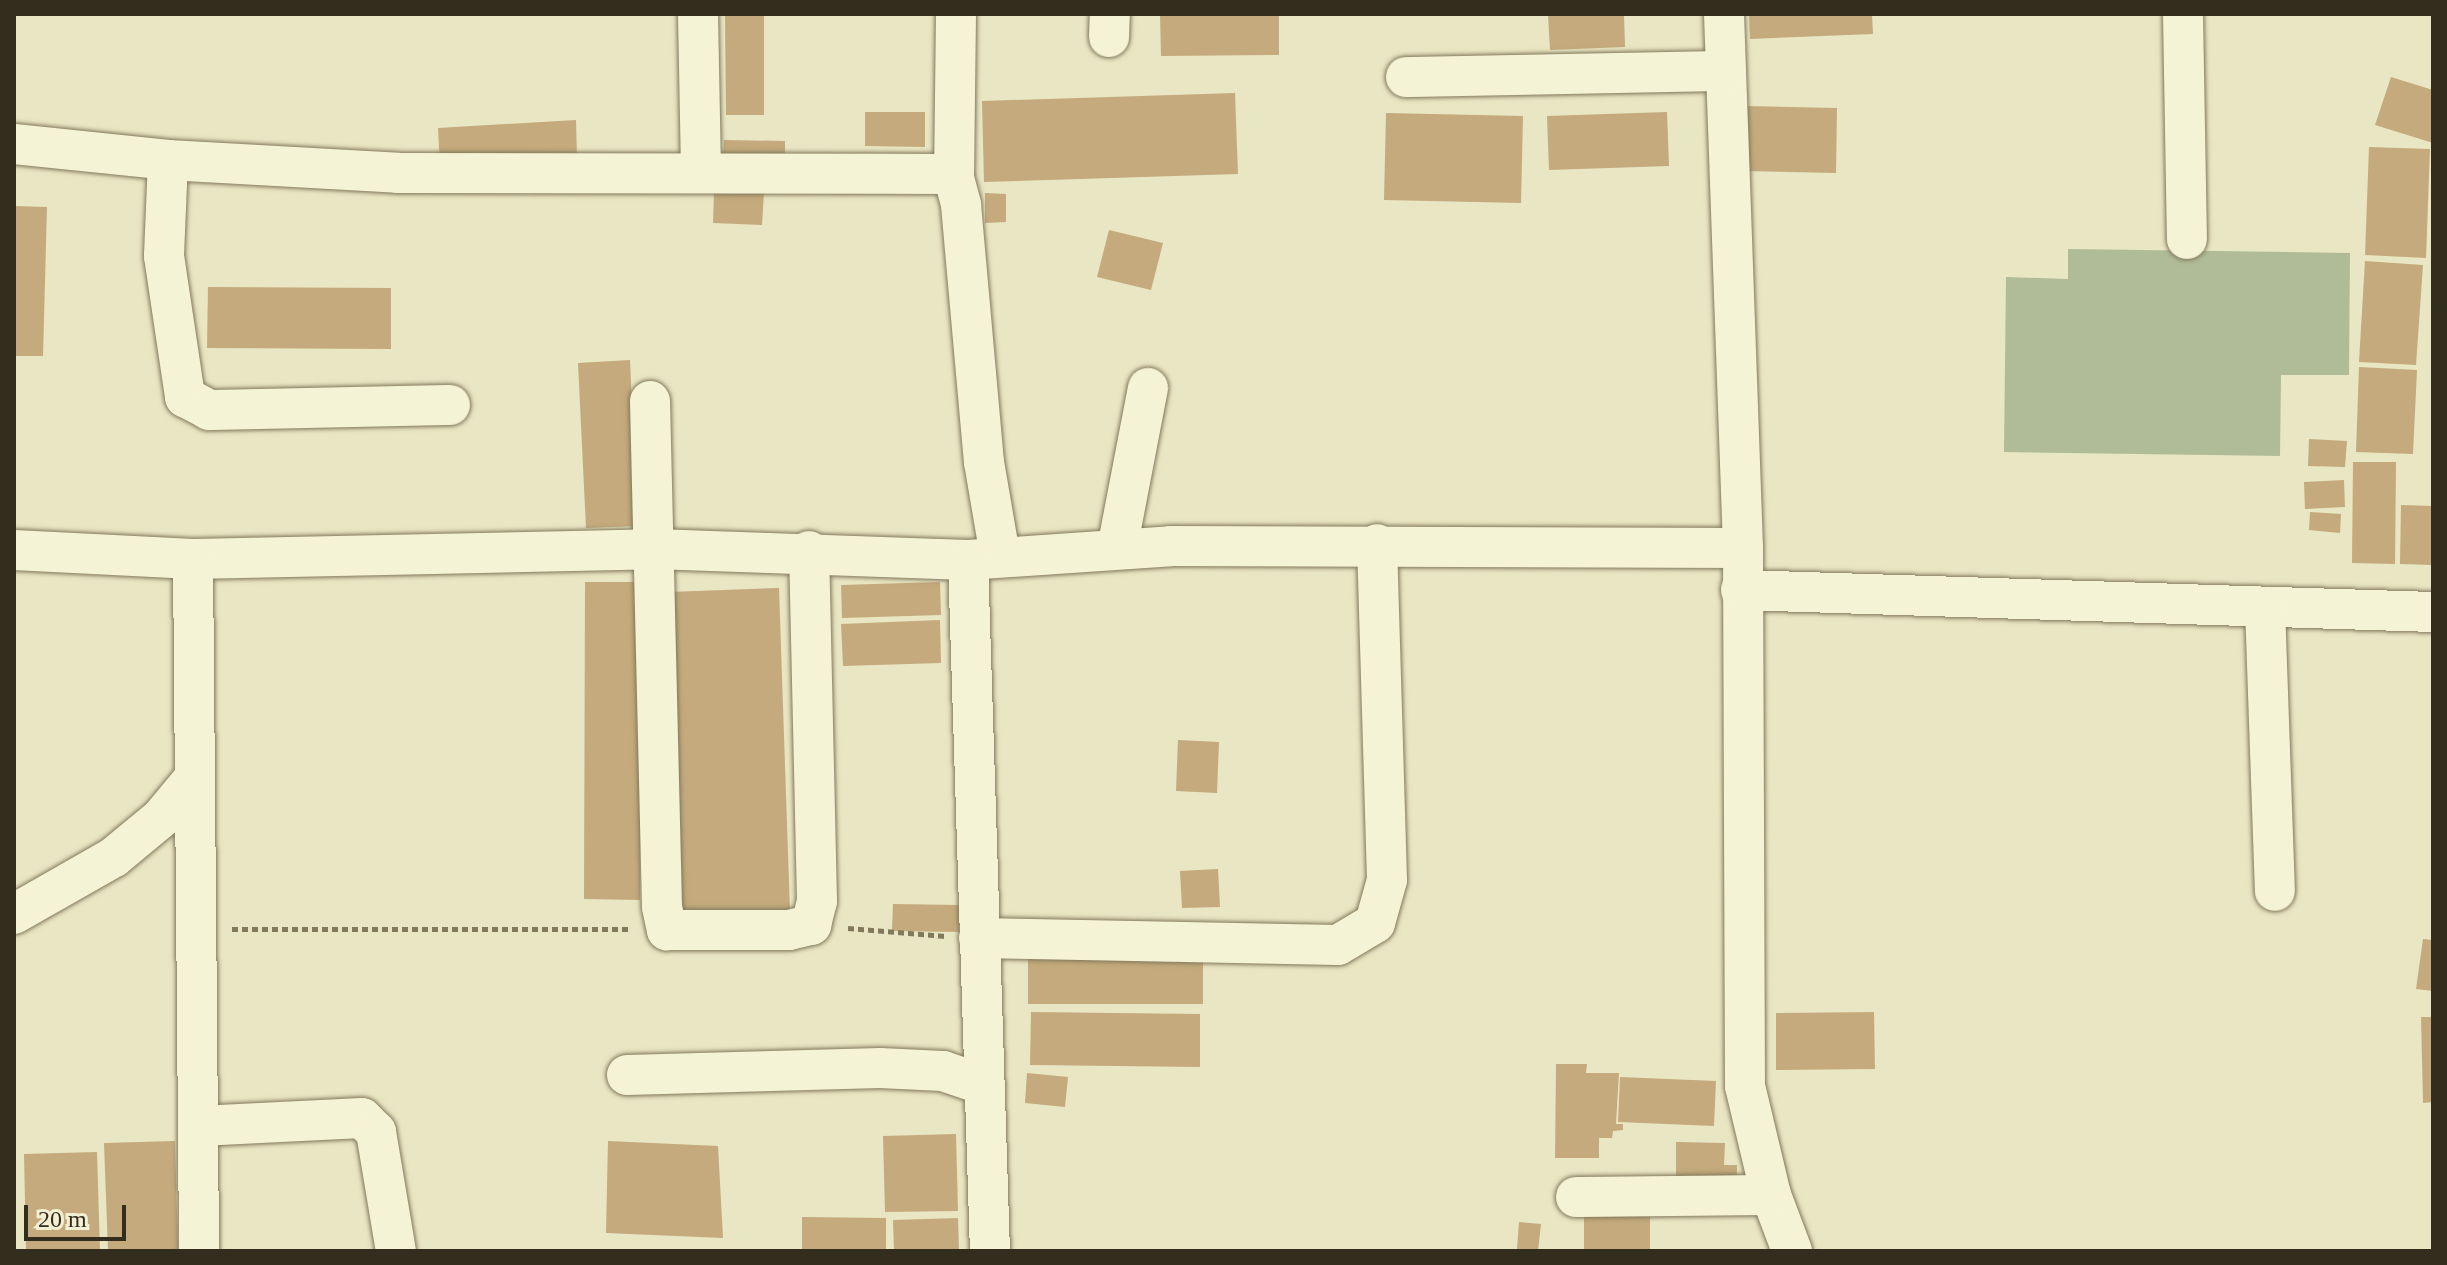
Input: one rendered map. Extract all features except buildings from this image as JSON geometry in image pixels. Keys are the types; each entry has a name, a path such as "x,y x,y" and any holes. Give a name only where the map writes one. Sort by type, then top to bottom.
{"street":[{"path":"698,14 701,172"},
{"path":"956,14 954,178 963,220 984,462 979,938 990,1251"},
{"path":"1724,14 1743,548 1745,1086 1771,1195 1792,1251"},
{"path":"2183,14 2187,239"},
{"path":"1406,77 1726,71"},
{"path":"14,144 168,160 398,173 931,172 954,178"},
{"path":"168,160 164,256 185,397 209,410 450,405"},
{"path":"1117,549 1127,476 1148,388"},
{"path":"650,401 662,907 667,930 775,931 811,925 817,901 809,551"},
{"path":"14,550 193,559 654,549 984,558 1117,549 1377,544 1743,548"},
{"path":"979,938 1338,945 1375,923 1387,880 1377,544"},
{"path":"193,559 199,1251"},
{"path":"1741,590 2433,612"},
{"path":"2265,607 2275,891"},
{"path":"14,914 114,857 161,818 195,777"},
{"path":"627,1075 880,1068 943,1071 984,1085"},
{"path":"199,1126 362,1118 376,1132 396,1251"},
{"path":"1576,1197 1771,1195"}],"path":[{"path":"811,925 979,938"},
{"path":"196,929 667,930"}],"green space":[{"path":"2068,249 2350,253 2349,375 2281,375 2280,456 2004,452 2006,277 2068,279"}]}
